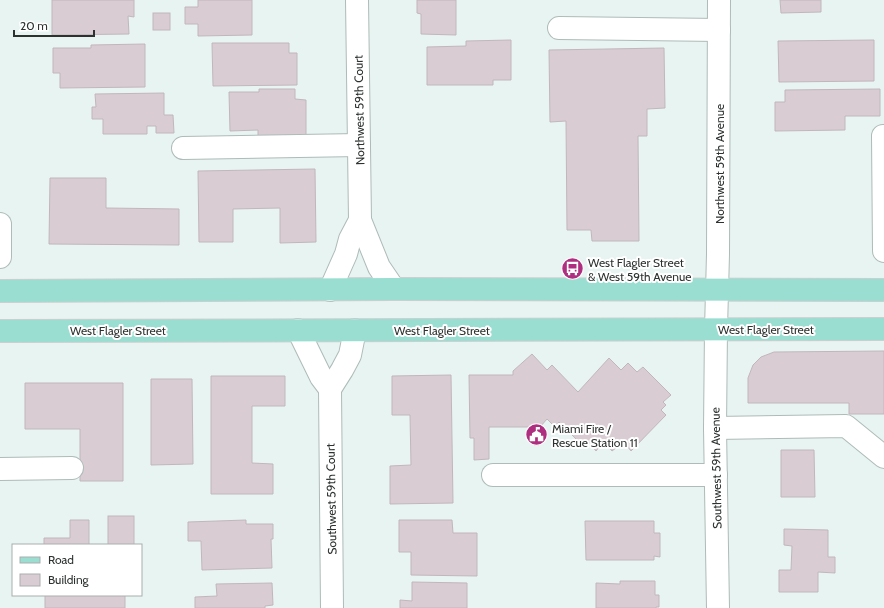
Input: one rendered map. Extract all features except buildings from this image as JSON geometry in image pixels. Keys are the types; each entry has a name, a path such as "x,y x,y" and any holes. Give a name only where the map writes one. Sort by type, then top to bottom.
{"main road":[{"path":"0,291 394,289 884,290"},
{"name":"West Flagler Street","path":"0,331 884,329"}],"street":[{"name":"Northwest 59th Court","path":"357,0 360,220 379,267 394,289"},
{"name":"Northwest 59th Avenue","path":"716,329 718,254 719,0"},
{"path":"559,28 719,30"},
{"path":"883,136 884,251"},
{"path":"183,148 359,145"},
{"name":"Northwest 59th Court","path":"330,290 346,254 350,239 360,220"},
{"path":"0,224 0,257"},
{"name":"Southwest 59th Avenue","path":"716,329 715,428 718,608"},
{"path":"298,330 321,376 330,389 350,355 356,330"},
{"name":"Southwest 59th Court","path":"330,389 332,608"},
{"path":"715,428 846,426 884,458"},
{"path":"0,469 72,468"},
{"path":"493,475 716,475"}],"place":[{"name":"West Flagler Street & West 59th Avenue","path":"573,269"},
{"name":"Miami Fire / Rescue Station 11","path":"536,435"}]}
